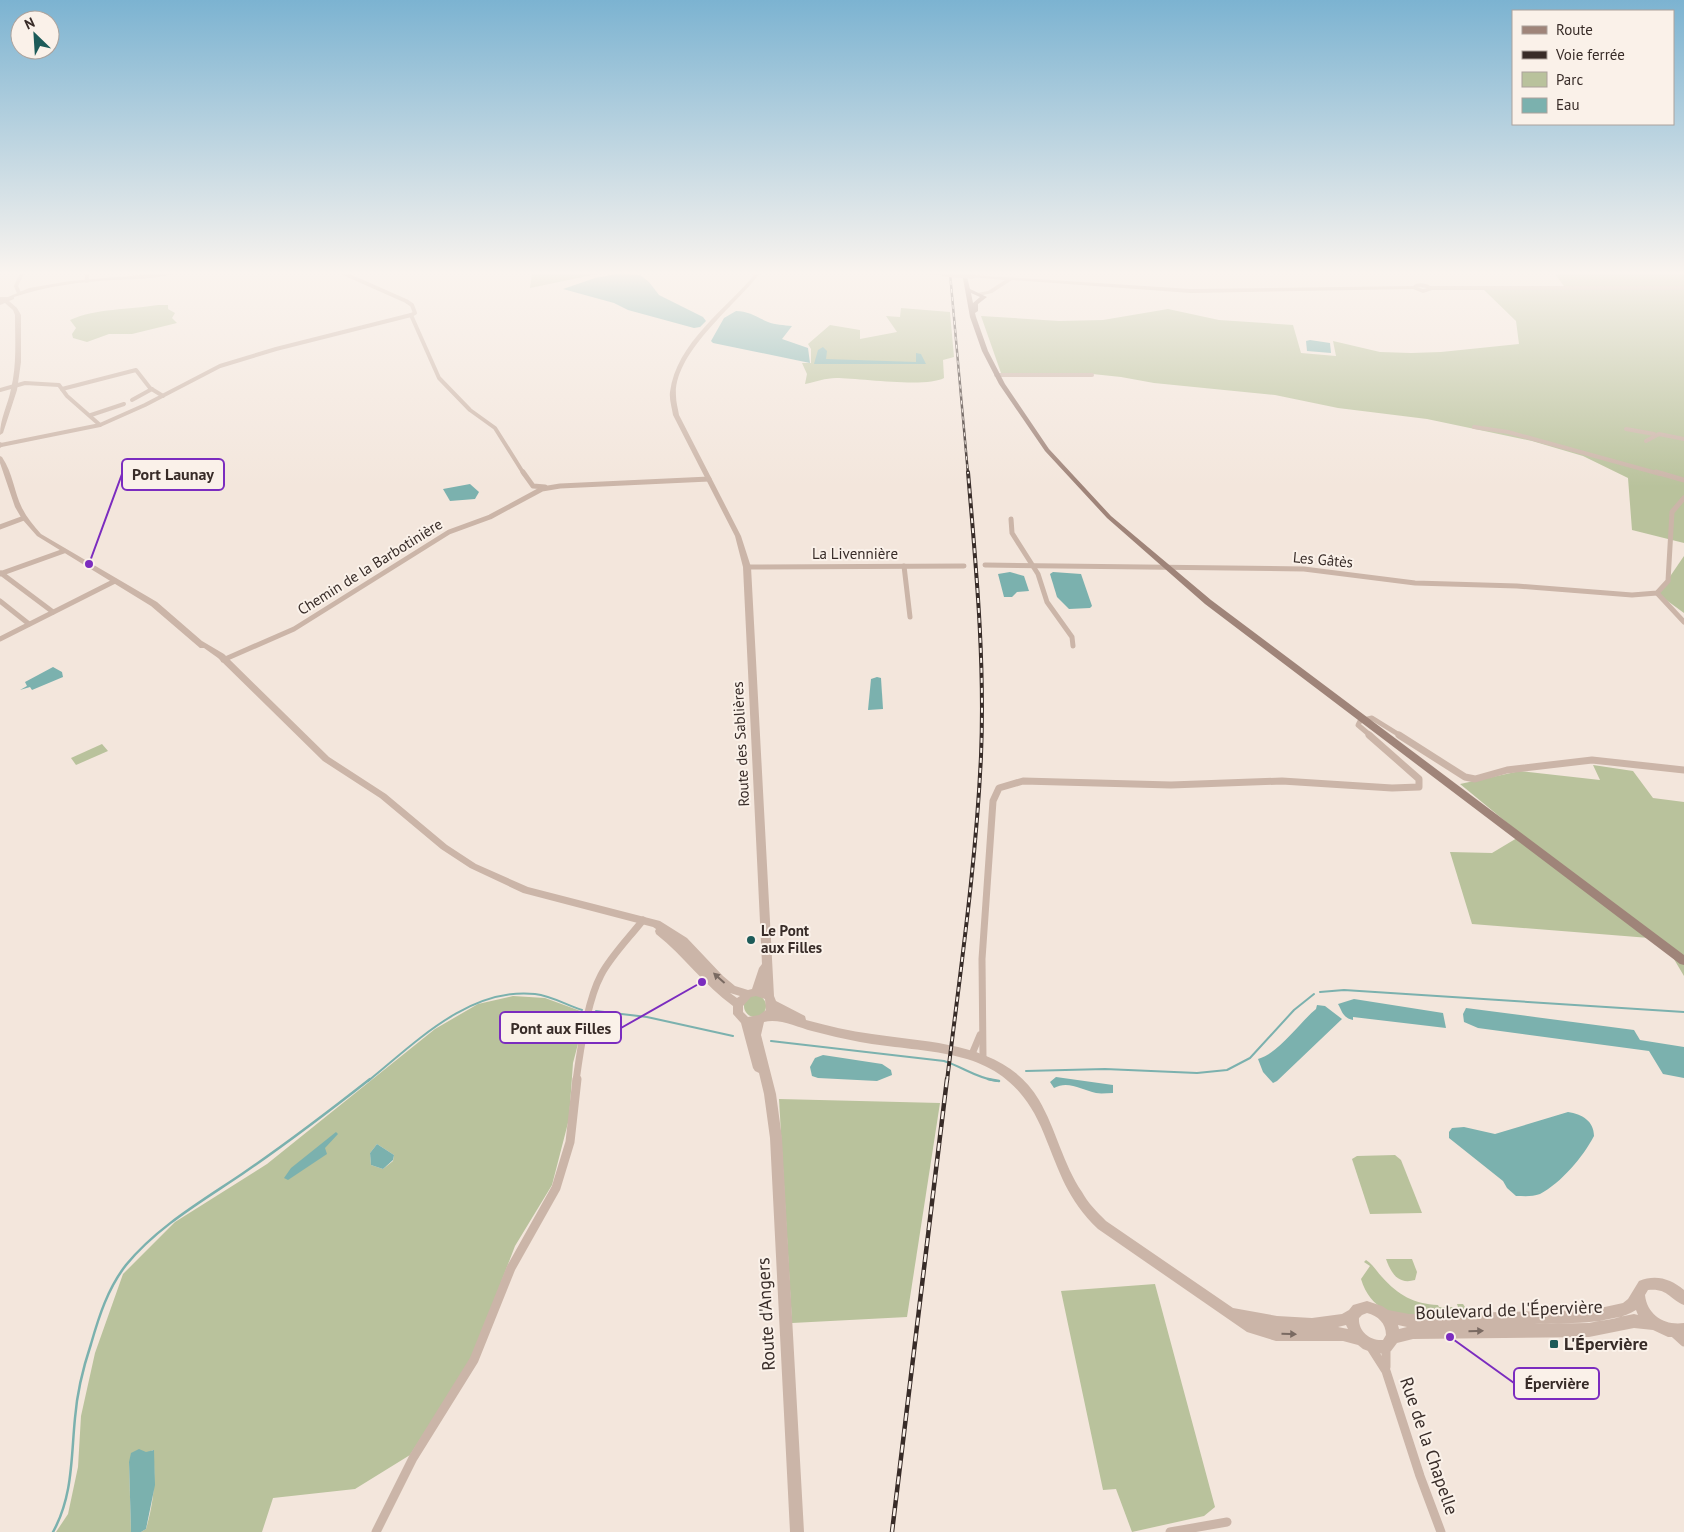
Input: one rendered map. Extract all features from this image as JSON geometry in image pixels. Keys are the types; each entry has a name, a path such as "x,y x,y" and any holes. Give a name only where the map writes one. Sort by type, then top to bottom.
{"main road":[{"path":"984,344 996,375 1027,424 1070,477 1109,517 1165,567 1362,719 1684,961"}],"street":[{"path":"0,433 14,385 18,362 18,344"},
{"path":"0,445 100,424 163,396 192,379 248,356 294,344"},
{"path":"424,344 439,378 470,410 495,428 536,489 534,493"},
{"name":"Route des Sablières","path":"693,344 676,374 672,402 676,415 738,536 747,567 766,953 771,1000"},
{"path":"62,389 136,370 152,389 163,396"},
{"path":"996,375 1092,375"},
{"path":"0,390 25,383 58,385 100,424"},
{"path":"132,400 152,389"},
{"path":"91,415 124,404"},
{"path":"1474,427 1508,432 1684,480"},
{"path":"1626,428 1684,440"},
{"path":"1646,441 1654,434"},
{"path":"1,461 18,507 24,518 39,535 154,604 201,643 215,658 222,660 326,759 394,804 444,847 473,866 526,890 656,924 673,933 719,979 736,991 752,993 771,1000 791,1015 829,1030"},
{"name":"Chemin de la Barbotinière","path":"222,660 294,629 444,534 490,516 549,486 709,480"},
{"path":"533,486 549,486"},
{"path":"1684,498 1672,512 1668,544 1668,581 1657,593 1684,622"},
{"path":"0,526 24,518"},
{"path":"1012,519 1012,533 1038,574 1047,602 1072,637 1072,646"},
{"path":"0,574 64,551"},
{"name":"Les Gâtès","path":"986,565 1304,569 1415,583 1517,586 1632,595 1657,593"},
{"path":"904,566 910,617"},
{"name":"La Livennière","path":"747,567 964,566"},
{"path":"1180,580 1179,572 1186,567"},
{"path":"0,574 53,612"},
{"path":"0,639 115,581"},
{"path":"0,602 29,624"},
{"path":"978,1056 982,1029 982,959 993,801 999,788 1010,782 1037,781 1171,786 1282,781 1392,788 1419,787 1419,779 1358,725 1362,719 1372,718 1456,773 1475,779 1516,769 1592,760 1684,770"},
{"path":"643,920 677,945 707,980 738,1004"},
{"path":"376,1532 413,1458 474,1360 512,1268 556,1188 570,1142 579,1057 596,986 602,974 643,920"},
{"name":"Route des Sablières","path":"752,993 763,976 766,953"},
{"path":"738,1004 752,993"},
{"path":"764,1019 771,1000"},
{"path":"738,1004 738,1014 746,1021 779,1017 869,1039 978,1056 1004,1069 1015,1078 1034,1100 1071,1188 1092,1216 1229,1312 1239,1321 1266,1332 1286,1335 1343,1334 1378,1347 1390,1341 1392,1326 1386,1316 1370,1307 1359,1309 1354,1315 1331,1322 1284,1323 1261,1321 1229,1312"},
{"name":"Route d'Angers","path":"764,1019 756,1035 770,1094 776,1138 797,1532"},
{"name":"Route d'Angers","path":"746,1021 757,1063 770,1094"},
{"path":"1684,1299 1679,1291 1658,1283 1642,1287 1638,1296 1643,1311 1656,1324 1678,1331 1684,1342"},
{"name":"Boulevard de l'Épervière","path":"1386,1316 1409,1321 1591,1316 1626,1309 1633,1304 1638,1296"},
{"path":"1354,1315 1353,1326 1364,1342"},
{"name":"Boulevard de l'Épervière","path":"1390,1341 1412,1332 1589,1330 1634,1321 1656,1324"},
{"name":"Rue de la Chapelle","path":"1386,1371 1390,1341"},
{"name":"Rue de la Chapelle","path":"1364,1342 1386,1371 1420,1476 1441,1532"},
{"path":"1170,1532 1227,1522"}],"green space":[{"path":"808,344 953,344 954,357 943,360 944,378 935,381 908,382 836,378 805,384 807,374 802,363 811,363 811,349"},
{"path":"991,344 1299,344 1301,353 1336,356 1334,344 1348,344 1380,352 1441,352 1514,344 1684,344 1684,543 1632,530 1628,478 1583,456 1532,441 1427,419 1338,408 1275,395 1154,383 1083,373 1001,373"},
{"path":"1684,556 1684,613 1658,594"},
{"path":"102,744 108,751 76,765 71,758"},
{"path":"1593,765 1633,771 1653,798 1684,802 1684,976 1662,939 1472,924 1450,852 1492,853 1522,835 1460,784 1520,771 1600,780"},
{"path":"755,995 763,998 766,1006 763,1014 755,1017 747,1014 744,1006 747,998"},
{"path":"513,996 545,998 586,1013 573,1063 569,1119 552,1185 515,1246 472,1358 410,1455 355,1489 273,1498 262,1532 141,1532 146,1529 153,1499 153,1450 129,1462 131,1532 56,1532 68,1514 78,1467 81,1416 95,1353 123,1274 175,1222 267,1164 435,1029 478,1004","holes":["377,1144 394,1155 393,1161 383,1169 371,1165 370,1153"]},
{"path":"779,1099 940,1103 907,1317 792,1323"},
{"path":"1395,1155 1401,1160 1422,1213 1370,1214 1352,1159 1357,1156"},
{"path":"1386,1259 1412,1259 1417,1272 1415,1280 1404,1281 1396,1277"},
{"path":"1366,1260 1400,1294 1421,1303 1438,1305 1439,1307 1458,1307 1457,1304 1463,1304 1467,1310 1466,1313 1419,1316 1390,1312 1378,1305 1368,1295 1361,1279 1370,1266 1364,1262"},
{"path":"1155,1284 1215,1507 1204,1516 1132,1532 1116,1489 1103,1490 1061,1291"}],"water":[{"path":"720,344 798,344 808,348 810,363"},
{"path":"1306,344 1330,344 1331,353 1307,351"},
{"path":"823,347 827,351 826,359 916,362 916,353 921,354 926,364 814,364 818,350"},
{"path":"470,484 479,492 475,499 450,501 443,489"},
{"path":"1010,572 1024,576 1029,591 1017,592 1012,597 1004,597 998,574"},
{"path":"1053,572 1081,574 1092,606 1090,608 1069,609 1057,597 1050,574"},
{"path":"53,667 62,672 63,677 32,690 30,687 20,690 27,686 25,682"},
{"path":"881,678 883,709 868,710 871,679"},
{"path":"1354,999 1443,1013 1446,1028 1353,1017 1353,1020 1343,1014 1338,1004"},
{"path":"1317,1005 1325,1006 1342,1019 1273,1083 1263,1072 1258,1059 1266,1056 1281,1044 1316,1009"},
{"path":"1466,1008 1634,1030 1640,1040 1684,1047 1684,1078 1663,1074 1649,1051 1478,1028 1464,1022 1463,1014"},
{"path":"823,1055 882,1064 891,1070 892,1075 877,1081 818,1078 812,1076 810,1067 815,1058"},
{"path":"1056,1077 1113,1085 1113,1093 1096,1093 1070,1085 1054,1088 1050,1082"},
{"path":"1568,1112 1578,1114 1586,1119 1592,1126 1594,1136 1578,1161 1556,1183 1537,1195 1516,1196 1507,1188 1503,1181 1449,1138 1449,1132 1452,1128 1464,1127 1495,1134"},
{"path":"336,1132 338,1134 325,1148 327,1154 288,1180 284,1178 291,1168"},
{"path":"377,1144 394,1155 393,1160 383,1169 371,1165 370,1153"},
{"path":"139,1449 146,1452 154,1450 155,1485 146,1529 141,1532 131,1532 129,1462 131,1453"}],"waterway":[{"path":"1320,992 1344,990 1684,1012"},
{"path":"368,1081 444,1021 466,1008 488,999 511,994 535,994 582,1010"},
{"path":"1026,1071 1105,1069 1197,1073 1227,1070 1250,1058 1294,1010 1314,994"},
{"path":"596,1011 647,1017 733,1036"},
{"path":"771,1041 944,1061 994,1080"},
{"path":"53,1532 60,1518 68,1491 76,1409 83,1371 109,1293 126,1265 138,1251 166,1227 275,1151 370,1079"},
{"path":"988,1079 994,1080"},
{"path":"994,1080 999,1081"}],"railway":[{"path":"956,344 968,474"},
{"path":"947,1081 971,878 981,756 981,649 968,472"},
{"path":"892,1532 947,1079"}],"place":[{"name":"Port Launay","path":"89,564"},
{"name":"Le Pont aux Filles","path":"751,940"},
{"name":"Pont aux Filles","path":"702,982"},
{"name":"Épervière","path":"1450,1337"},
{"name":"L'Épervière","path":"1554,1344"}]}
